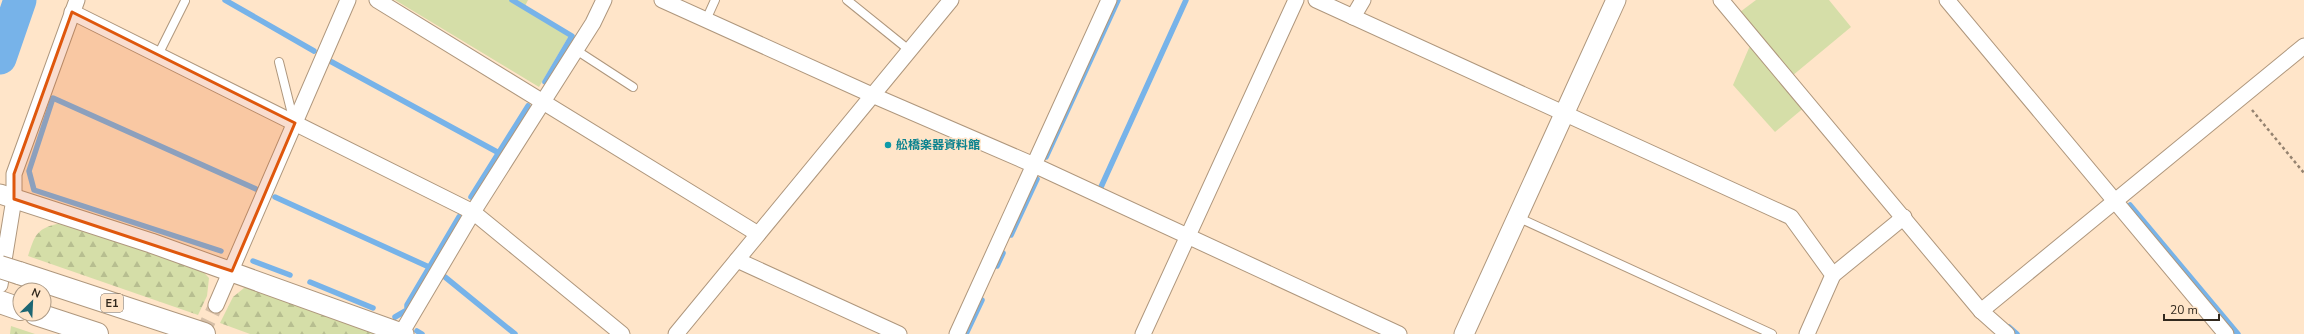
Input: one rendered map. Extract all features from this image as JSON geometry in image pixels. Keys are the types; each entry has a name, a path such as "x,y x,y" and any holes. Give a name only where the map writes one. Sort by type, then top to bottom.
{"highway":[{"name":"E1","path":"9,270 204,334"},
{"path":"52,319 97,334"}],"street":[{"path":"216,304 232,271 348,0"},
{"path":"377,0 758,234"},
{"path":"7,196 232,271 403,333 473,212 576,50 604,0"},
{"path":"662,0 872,95 1034,165 1399,334"},
{"path":"676,334 951,0"},
{"path":"957,334 1109,0"},
{"path":"1143,334 1296,0"},
{"path":"1316,0 1791,217 1833,275"},
{"path":"1353,17 1363,0"},
{"path":"1464,334 1616,0"},
{"path":"1721,0 1904,217 1981,311 2007,334"},
{"path":"1947,0 2226,334"},
{"path":"0,285 7,196 75,6 158,55 473,212 622,334"},
{"path":"1981,311 2116,202 2304,46"},
{"path":"1807,334 1833,275 1904,217"},
{"path":"737,260 899,334"}],"lane":[{"path":"706,20 715,0"},
{"path":"847,0 909,50"},
{"path":"158,55 185,1"},
{"path":"576,50 633,87"},
{"path":"279,62 295,123"},
{"path":"1518,217 1772,334"}],"path":[{"path":"2242,97 2304,173"}],"highlighted area":[{"path":"72,12 295,123 232,271 14,199 14,174"}],"green space":[{"path":"395,0 528,0 525,6 570,34 539,87"},
{"path":"1756,0 1829,0 1851,27 1792,76 1740,12"},
{"path":"1752,41 1806,106 1775,132 1733,85"},
{"path":"61,223 198,266 209,278 207,296 198,315 28,256 38,233 47,227"},
{"path":"244,288 255,288 380,334 250,334 220,323 233,297"},
{"path":"11,326 35,334 10,334"}],"waterway":[{"path":"0,58 20,0"},
{"path":"225,0 314,51"},
{"path":"512,0 572,36 545,82"},
{"path":"1046,157 1118,0"},
{"path":"1101,187 1186,0"},
{"path":"330,61 499,153"},
{"path":"221,251 34,190 29,171 53,98 256,189"},
{"path":"471,197 528,106"},
{"path":"1011,235 1037,179"},
{"path":"275,197 429,267"},
{"path":"2130,205 2238,334"},
{"path":"395,317 407,310 407,305 459,217"},
{"path":"997,266 1003,253"},
{"path":"253,261 290,275"},
{"path":"445,277 515,334"},
{"path":"310,282 373,308"},
{"path":"966,334 982,300"},
{"path":"2009,327 2017,334"},
{"path":"417,331 422,334"}],"tunnel":[{"path":"202,334 216,305"}],"place":[{"name":"舩橋楽器資料館","path":"888,145"}]}
